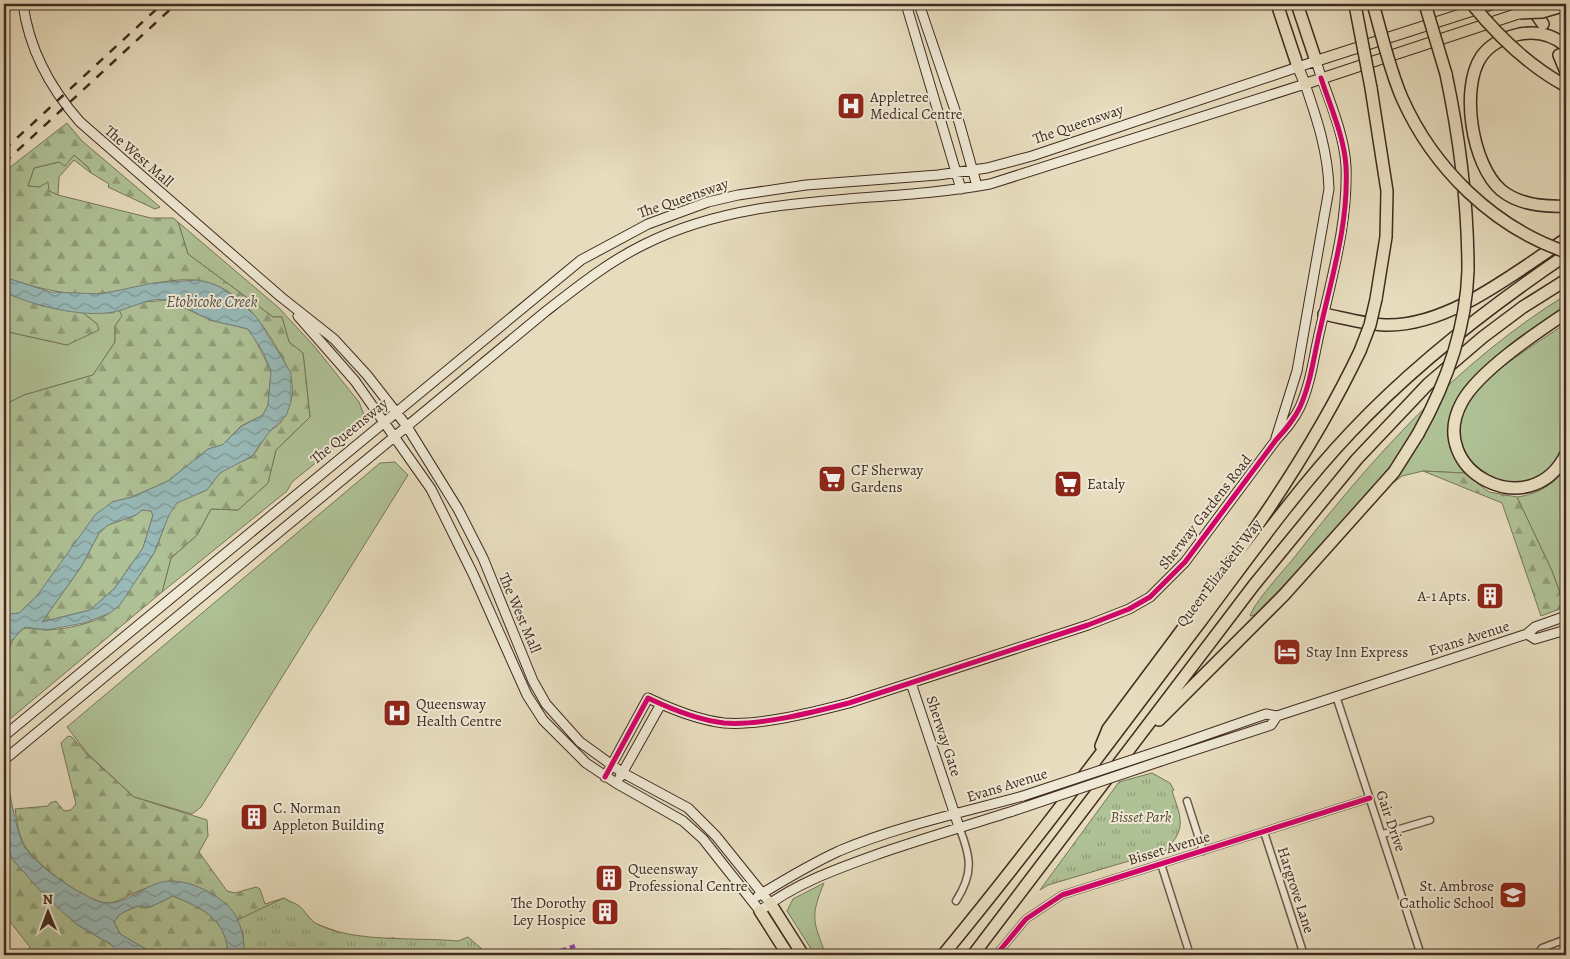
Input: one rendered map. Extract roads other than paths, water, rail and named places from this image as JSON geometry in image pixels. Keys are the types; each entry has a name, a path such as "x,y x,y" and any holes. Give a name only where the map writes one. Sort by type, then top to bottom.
{"highway":[{"path":"1277,4 1298,67"},
{"path":"1297,4 1316,61"},
{"path":"1095,761 1108,730 1229,564 1309,447 1338,398 1370,325 1386,237 1387,191 1371,88 1355,4"},
{"path":"1373,4 1402,97 1416,126 1437,158 1465,190 1491,211 1525,234 1566,254"},
{"path":"1133,745 1284,595 1394,472 1418,434 1445,383 1464,315 1468,271 1467,214 1463,167 1446,74 1425,4"},
{"path":"1472,4 1504,41 1538,68 1566,86"},
{"path":"1529,4 1543,24"},
{"path":"1520,13 1542,12 1566,5"},
{"path":"1566,72 1563,51 1550,36 1537,33 1518,34 1501,40 1486,51 1475,69 1471,107 1478,152 1484,169 1494,184 1518,200 1544,206 1566,206"},
{"path":"1324,314 1385,325 1411,323 1443,314 1479,296 1566,239"},
{"name":"Queen Elizabeth Way","path":"943,955 1095,761 1241,568 1305,486 1351,432 1453,337 1566,254"},
{"path":"973,955 1254,585 1357,459 1428,384 1483,337 1524,307 1566,280"},
{"path":"1566,313 1552,322 1476,384 1462,403 1455,422 1460,455 1472,472 1486,482 1508,488 1534,485 1554,472 1566,454"},
{"path":"770,903 803,955"},
{"path":"760,911 788,955"}],"main road":[{"name":"The West Mall","path":"23,4 30,38 40,63 64,104 108,147 282,297 334,339 397,411 458,509 483,558 533,681 546,704 580,742 623,773 688,808 716,836 770,903"},
{"path":"906,4 961,189"},
{"path":"919,4 977,186"},
{"name":"The Queensway","path":"4,736 581,260 624,236 671,215 708,202 738,195 823,184 956,172 1032,156 1492,4"},
{"name":"The Queensway","path":"4,760 406,425 560,300 594,274 646,243 704,220 742,211 803,201 961,189 1024,174 1547,4"},
{"name":"Sherway Gardens Road","path":"612,765 648,698 661,704 719,722 738,722 822,710 1109,618 1150,597 1185,562 1276,440 1291,424 1301,406 1310,377 1336,264 1345,210 1346,164 1340,135 1316,61"},
{"name":"Sherway Gardens Road","path":"1276,440 1297,372 1329,189 1328,166 1324,144 1298,67"},
{"path":"803,201 820,192 823,184"},
{"name":"The West Mall","path":"282,297 355,381 431,489 450,526 527,695 542,720 560,740 605,777 683,821 703,839 760,911"},
{"path":"1308,312 1324,314"},
{"path":"1305,324 1320,328"},
{"name":"Evans Avenue","path":"752,900 814,863 840,851 1023,796 1266,714 1277,716 1527,634 1535,627 1566,616"},
{"name":"Evans Avenue","path":"1527,634 1535,639 1566,630"},
{"name":"Sherway Gate","path":"911,683 960,827"},
{"path":"616,783 661,704"},
{"name":"Evans Avenue","path":"760,911 770,903 834,870 1271,725 1277,716"},
{"path":"605,777 612,765"}],"street":[{"name":"Gair Drive","path":"1336,696 1383,834 1421,955"},
{"name":"Bisset Avenue","path":"996,955 1026,919 1048,903 1076,890 1370,798"},
{"path":"1187,801 1203,851"},
{"path":"1383,834 1430,820"},
{"path":"956,901 966,883 970,867 960,827"},
{"name":"Hargrove Lane","path":"1264,832 1304,955"},
{"path":"1161,864 1190,955"},
{"path":"1537,955 1542,948 1566,939"}],"water":[{"name":"Etobicoke Creek","path":"4,277 50,292 101,294 153,283 198,280 210,283 220,287 239,300 258,319 291,373 291,402 286,416 270,431 252,456 220,473 207,490 177,503 169,515 154,553 120,605 110,613 84,623 46,630 25,627 11,641 4,655 4,615 19,613 36,597 95,515 112,502 132,497 168,481 208,449 222,445 242,426 263,415 268,405 271,371 263,352 248,329 211,320 169,300 147,301 113,312 87,313 42,306 4,292","holes":["142,510 151,511 153,515 143,548 114,589 90,610 42,622 81,567 99,533 108,525 136,515"]},
{"path":"4,752 12,802 21,840 30,854 43,866 78,891 106,903 123,900 162,882 180,882 199,887 217,897 231,909 242,931 244,955 228,955 227,943 223,932 211,916 194,905 173,896 150,907 138,906 126,911 119,915 114,922 120,934 156,955 121,955 110,944 76,924 43,894 13,860 4,840"}],"railway":[{"path":"4,150 162,4"},
{"path":"4,163 176,4"}],"place":[{"name":"Appletree Medical Centre","path":"851,106"},
{"name":"CF Sherway Gardens","path":"832,479"},
{"name":"Eataly","path":"1068,484"},
{"name":"A-1 Apts.","path":"1490,596"},
{"name":"Stay Inn Express","path":"1287,652"},
{"name":"Queensway Health Centre","path":"397,713"},
{"name":"C. Norman Appleton Building","path":"254,817"},
{"name":"Queensway Professional Centre","path":"609,878"},
{"name":"St. Ambrose Catholic School","path":"1513,895"},
{"name":"The Dorothy Ley Hospice","path":"605,912"}],"park label":[{"name":"Bisset Park","path":"1141,817"}]}
